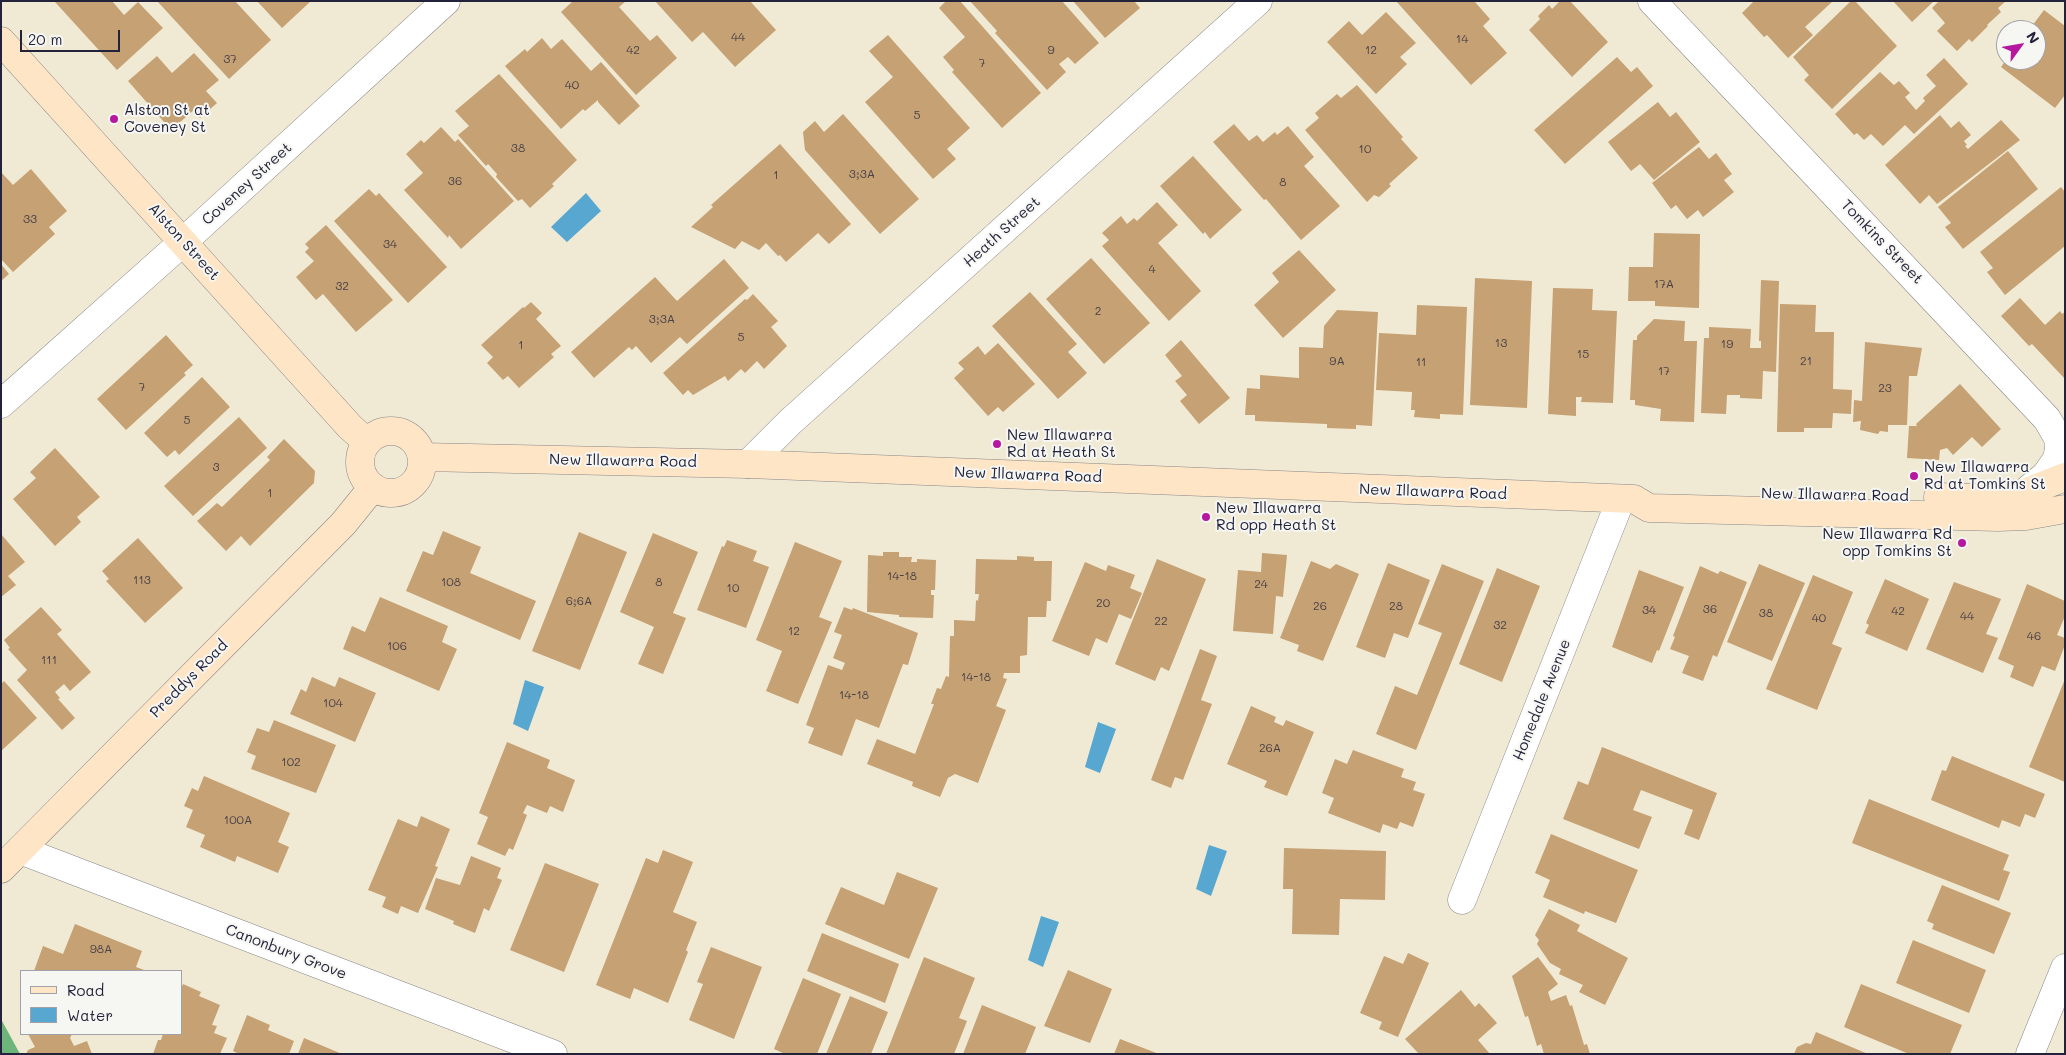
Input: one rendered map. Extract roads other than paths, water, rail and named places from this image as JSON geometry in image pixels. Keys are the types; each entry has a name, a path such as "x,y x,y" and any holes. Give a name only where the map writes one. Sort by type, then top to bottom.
{"main road":[{"name":"Alston Street","path":"1,41 184,241 350,427 367,442"},
{"path":"387,431 399,432 409,436 417,444 422,457 419,476 410,487 400,492 385,492 373,487 364,477 361,467 362,452 367,442 377,434 387,431"},
{"name":"New Illawarra Road","path":"422,457 748,464 1628,499 1649,508 1935,516 2026,516 2065,509"},
{"name":"New Illawarra Road","path":"1628,499 1649,491 1973,498 2024,492 2065,477"},
{"name":"Preddys Road","path":"10,860 343,524 373,487"}],"street":[{"name":"Coveney Street","path":"1,404 184,241 446,1"},
{"name":"Heath Street","path":"748,464 790,422 1258,1"},
{"name":"Tomkins Street","path":"1652,1 2038,407 2057,435 2058,454 2046,475 2024,492"},
{"name":"Homedale Avenue","path":"1462,900 1628,499"},
{"name":"Canonbury Grove","path":"10,860 552,1054"},
{"path":"2030,1054 2065,968"}],"water":[{"path":"586,193 601,211 567,242 551,227"},
{"path":"525,680 544,687 528,731 513,724"},
{"path":"1098,722 1116,729 1100,773 1085,767"},
{"path":"1209,845 1227,851 1211,896 1196,889"},
{"path":"1041,916 1059,922 1043,967 1028,960"}],"place":[{"name":"Alston St at Coveney St","path":"114,119"},
{"name":"New Illawarra Rd at Heath St","path":"997,444"},
{"name":"New Illawarra Rd at Tomkins St","path":"1914,476"},
{"name":"New Illawarra Rd opp Heath St","path":"1206,517"},
{"name":"New Illawarra Rd opp Tomkins St","path":"1962,543"}]}
